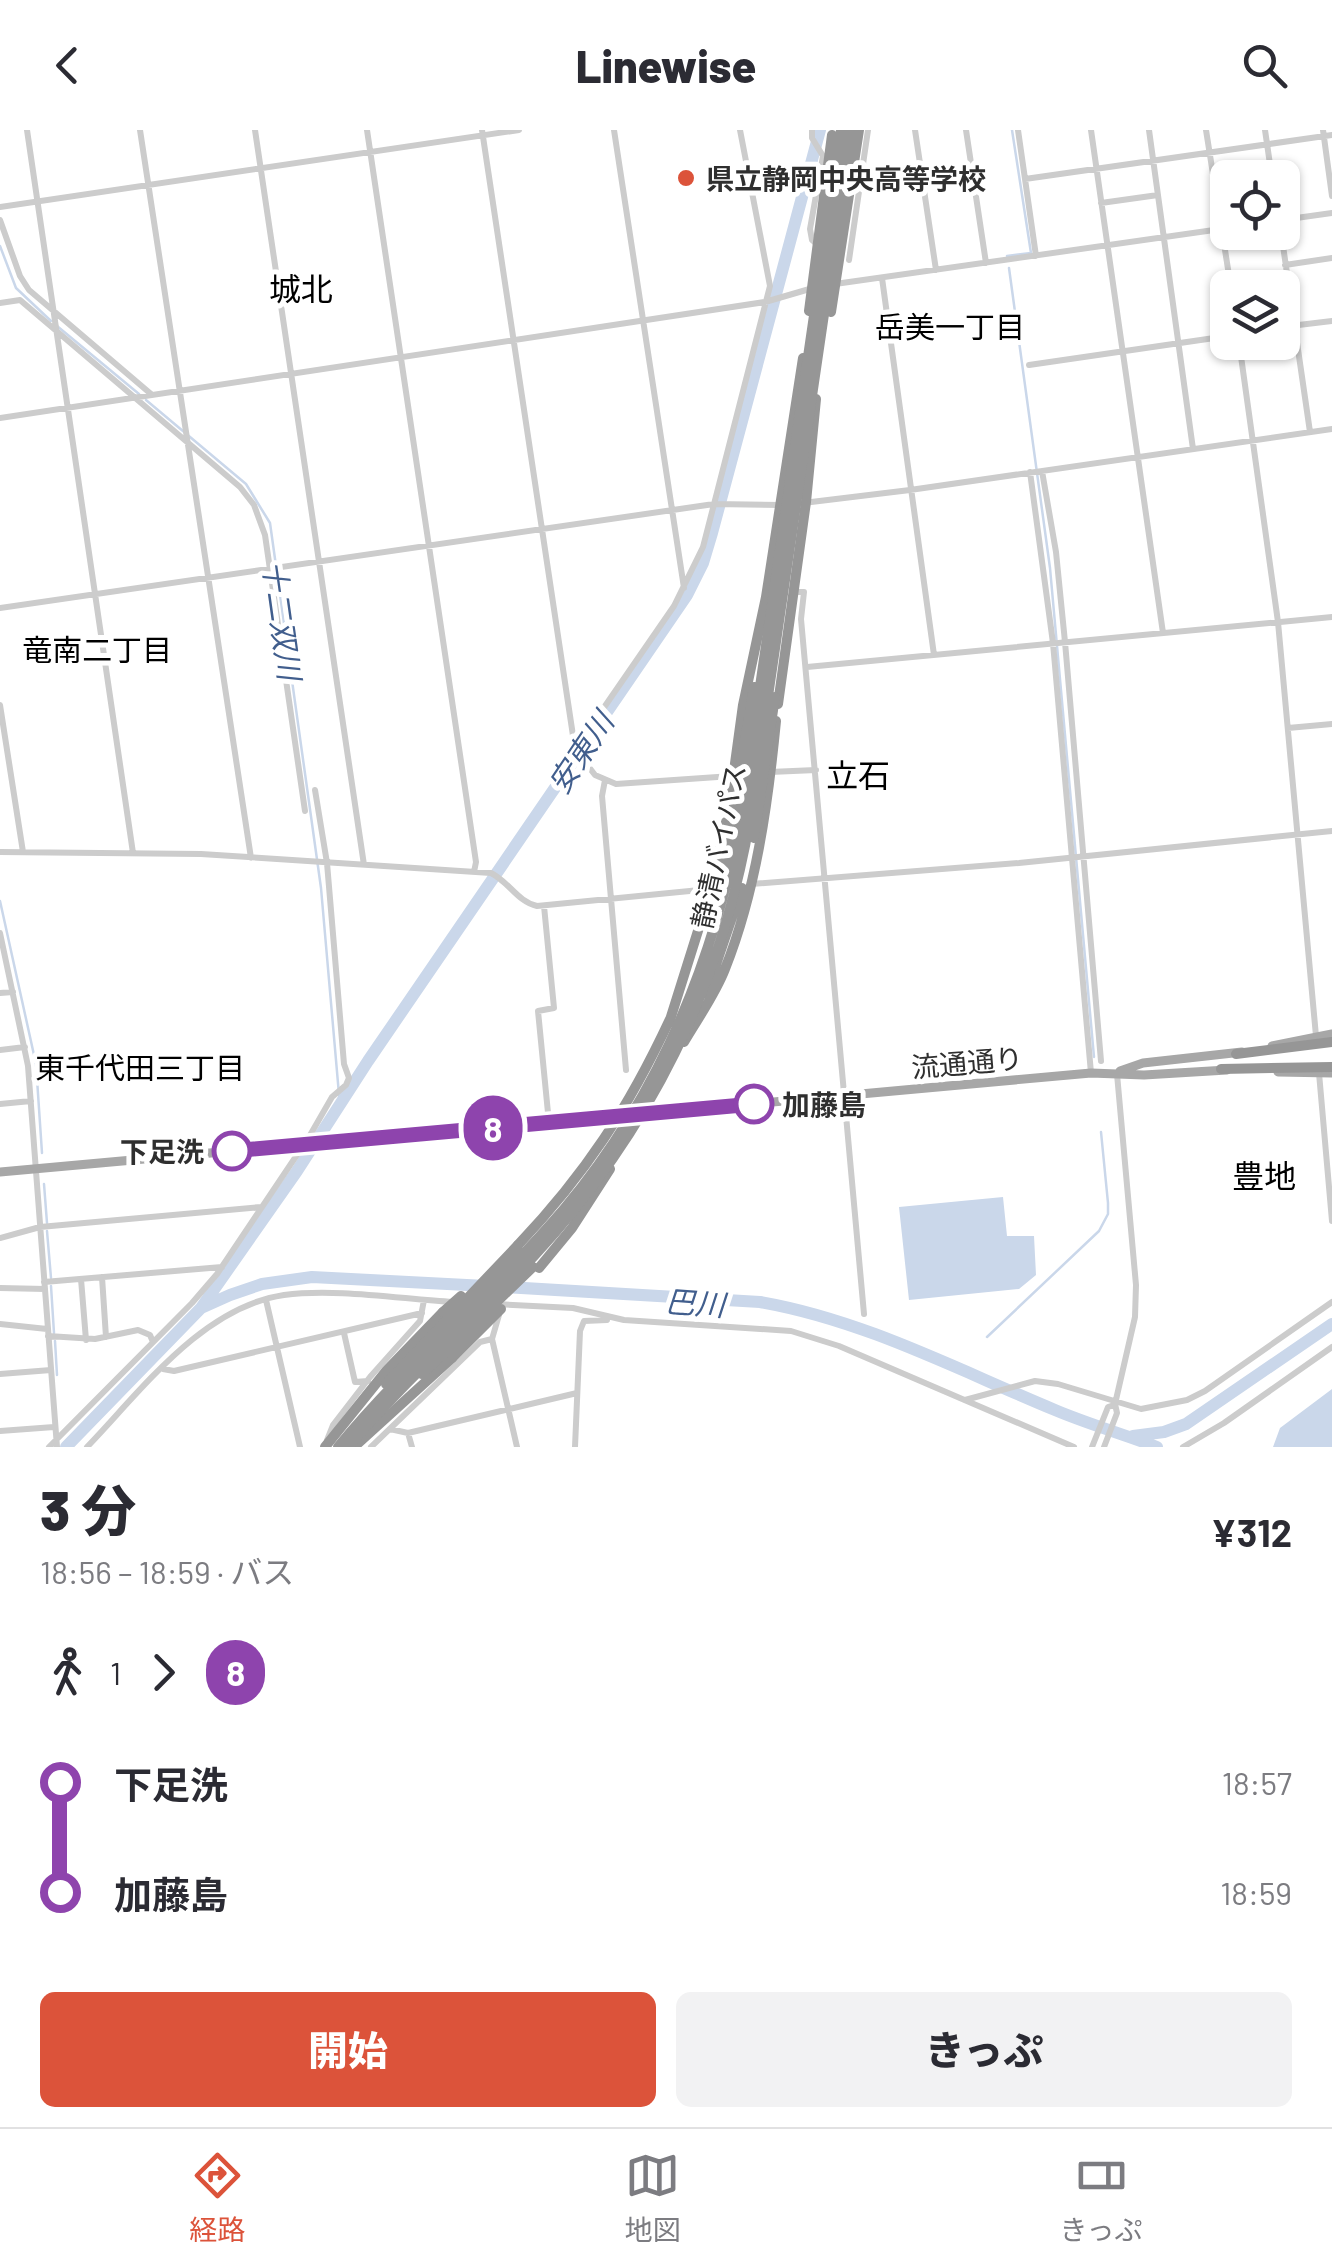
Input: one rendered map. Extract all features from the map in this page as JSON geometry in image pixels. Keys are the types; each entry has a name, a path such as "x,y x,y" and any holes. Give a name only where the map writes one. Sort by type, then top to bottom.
{"highway":[{"path":"686,1038 726,968 750,884 770,772 830,285 854,130"},
{"name":"静清バイパス","path":"345,1446 572,1214 656,1093 701,999 735,896 750,819 806,437 817,399 854,130"},
{"path":"669,1023 711,889 734,776 822,250 837,131"},
{"name":"静清バイパス","path":"345,1446 563,1209 628,1121 676,1034 704,962 733,860 805,382 810,291 837,131"},
{"path":"345,1446 394,1374 587,1167 621,1116 669,1023 709,916 725,857 769,598 778,567"},
{"path":"345,1446 452,1358 536,1268 572,1228 646,1114 710,986 749,862 772,723 778,636"},
{"path":"1236,1054 1332,1042"},
{"path":"1221,1069 1332,1070"},
{"path":"325,1447 387,1370 442,1312 518,1245"},
{"path":"364,1429 536,1268"}],"main road":[{"path":"1117,1072 1143,1063 1236,1054 1332,1034"},
{"path":"1117,1072 1144,1076 1221,1069 1319,1073 1332,1070"},
{"name":"流通通り","path":"0,1172 1117,1072"}],"street":[{"path":"27,130 134,853"},
{"path":"140,130 251,858"},
{"path":"255,130 364,865"},
{"path":"367,130 476,862 474,872"},
{"path":"0,208 519,130"},
{"path":"614,130 684,589"},
{"path":"575,748 684,589 703,547 770,275 740,130"},
{"path":"848,260 868,130"},
{"path":"915,130 936,270"},
{"path":"966,130 986,263"},
{"path":"1018,130 1036,256"},
{"path":"1090,130 1163,633"},
{"path":"1149,130 1193,449"},
{"path":"1206,130 1211,160"},
{"path":"1265,130 1269,160"},
{"path":"812,131 823,161 810,235 822,250"},
{"path":"482,133 575,748 583,762 605,780 632,784 816,770"},
{"path":"1025,179 1326,134 1332,196"},
{"path":"1101,203 1158,195"},
{"path":"1300,217 1332,213"},
{"path":"0,220 20,276 54,314 151,394"},
{"path":"838,226 854,223"},
{"path":"0,418 765,302 816,287 1210,231"},
{"path":"1283,250 1286,270"},
{"path":"1285,265 1332,258"},
{"path":"882,278 934,654"},
{"path":"0,303 20,300 249,496 263,527 304,812"},
{"path":"1300,325 1332,321"},
{"path":"1029,365 1210,339"},
{"path":"1241,360 1278,622 1316,1036"},
{"path":"1299,360 1310,432"},
{"path":"0,608 728,502 780,506 1332,429"},
{"path":"1042,470 1056,552 1065,642 1101,1062"},
{"path":"1030,472 1053,643 1091,1074"},
{"path":"792,592 804,592 801,619 864,1314"},
{"path":"807,667 1332,617"},
{"path":"0,705 23,852"},
{"path":"1288,728 1332,724"},
{"path":"605,780 602,796 626,1070"},
{"path":"54,1444 222,1267 306,1144 332,1096 349,1078 344,1064 315,790"},
{"path":"302,799 319,810"},
{"path":"750,884 1073,858 1332,831"},
{"path":"0,852 251,858 491,873 505,881 526,903 544,906 711,889"},
{"path":"544,906 554,1008 538,1011 549,1123"},
{"path":"0,936 25,1047 31,1101 54,1444"},
{"path":"0,994 13,992"},
{"path":"0,1050 25,1047"},
{"path":"1104,1447 1115,1418 1136,1317 1117,1072"},
{"path":"1319,1073 1332,1221"},
{"path":"0,1104 31,1101"},
{"path":"0,1238 40,1227 263,1206"},
{"path":"0,1288 222,1267"},
{"path":"102,1277 106,1337"},
{"path":"81,1279 86,1340"},
{"path":"86,1447 212,1326 266,1300 303,1294 573,1308 624,1320"},
{"path":"266,1300 300,1447"},
{"path":"325,1447 333,1425 393,1348 420,1321 424,1300"},
{"path":"964,1400 1025,1383 1058,1384 1140,1410 1188,1400 1332,1302"},
{"path":"504,1305 492,1339 517,1447"},
{"path":"163,1369 174,1371 422,1313"},
{"path":"575,1447 582,1324 589,1320 791,1331 839,1346 1074,1447"},
{"path":"0,1324 86,1340 138,1330 150,1335 153,1342"},
{"path":"344,1333 355,1382 368,1381"},
{"path":"370,1447 480,1342 492,1339"},
{"path":"1183,1447 1332,1347"},
{"path":"0,1374 50,1370"},
{"path":"390,1429 408,1433 577,1393"},
{"path":"1092,1447 1108,1407 1115,1404"},
{"path":"0,1431 54,1427"},
{"path":"408,1433 412,1447"}],"water":[{"path":"1003,1197 1007,1236 1034,1236 1036,1275 1019,1289 909,1300 899,1207"},
{"path":"1332,1389 1332,1447 1273,1447 1280,1428"}],"waterway":[{"name":"安東川","path":"201,1308 687,595 712,533 820,130"},
{"path":"1007,256 1031,253 1012,130"},
{"name":"十二双川","path":"0,246 16,288 51,321"},
{"path":"1009,268 1050,568 1094,1057"},
{"name":"十二双川","path":"57,326 139,394"},
{"name":"十二双川","path":"146,400 246,484 270,523 321,888 340,1106"},
{"path":"0,901 36,1064 42,1153"},
{"path":"987,1337 1099,1231 1108,1214 1101,1132"},
{"path":"44,1184 47,1223"},
{"path":"47,1231 51,1278"},
{"name":"巴川","path":"66,1447 201,1308 230,1295 262,1284 312,1277 486,1286"},
{"path":"51,1286 54,1333"},
{"name":"巴川","path":"506,1287 760,1302 799,1310 873,1334 1067,1415 1157,1447"},
{"name":"巴川","path":"1133,1436 1186,1424 1332,1324"},
{"path":"55,1341 57,1375"}],"bus line":[{"name":"8","path":"232,1151 754,1104"}],"place":[{"name":"県立静岡中央高等学校","path":"686,178"},
{"name":"加藤島","path":"754,1104"},
{"name":"下足洗","path":"232,1151"}],"district":[{"name":"城北","path":"301,288"},
{"name":"岳美一丁目","path":"950,326"},
{"name":"竜南二丁目","path":"97,649"},
{"name":"立石","path":"858,774"},
{"name":"東千代田三丁目","path":"140,1067"},
{"name":"豊地","path":"1264,1175"}]}
